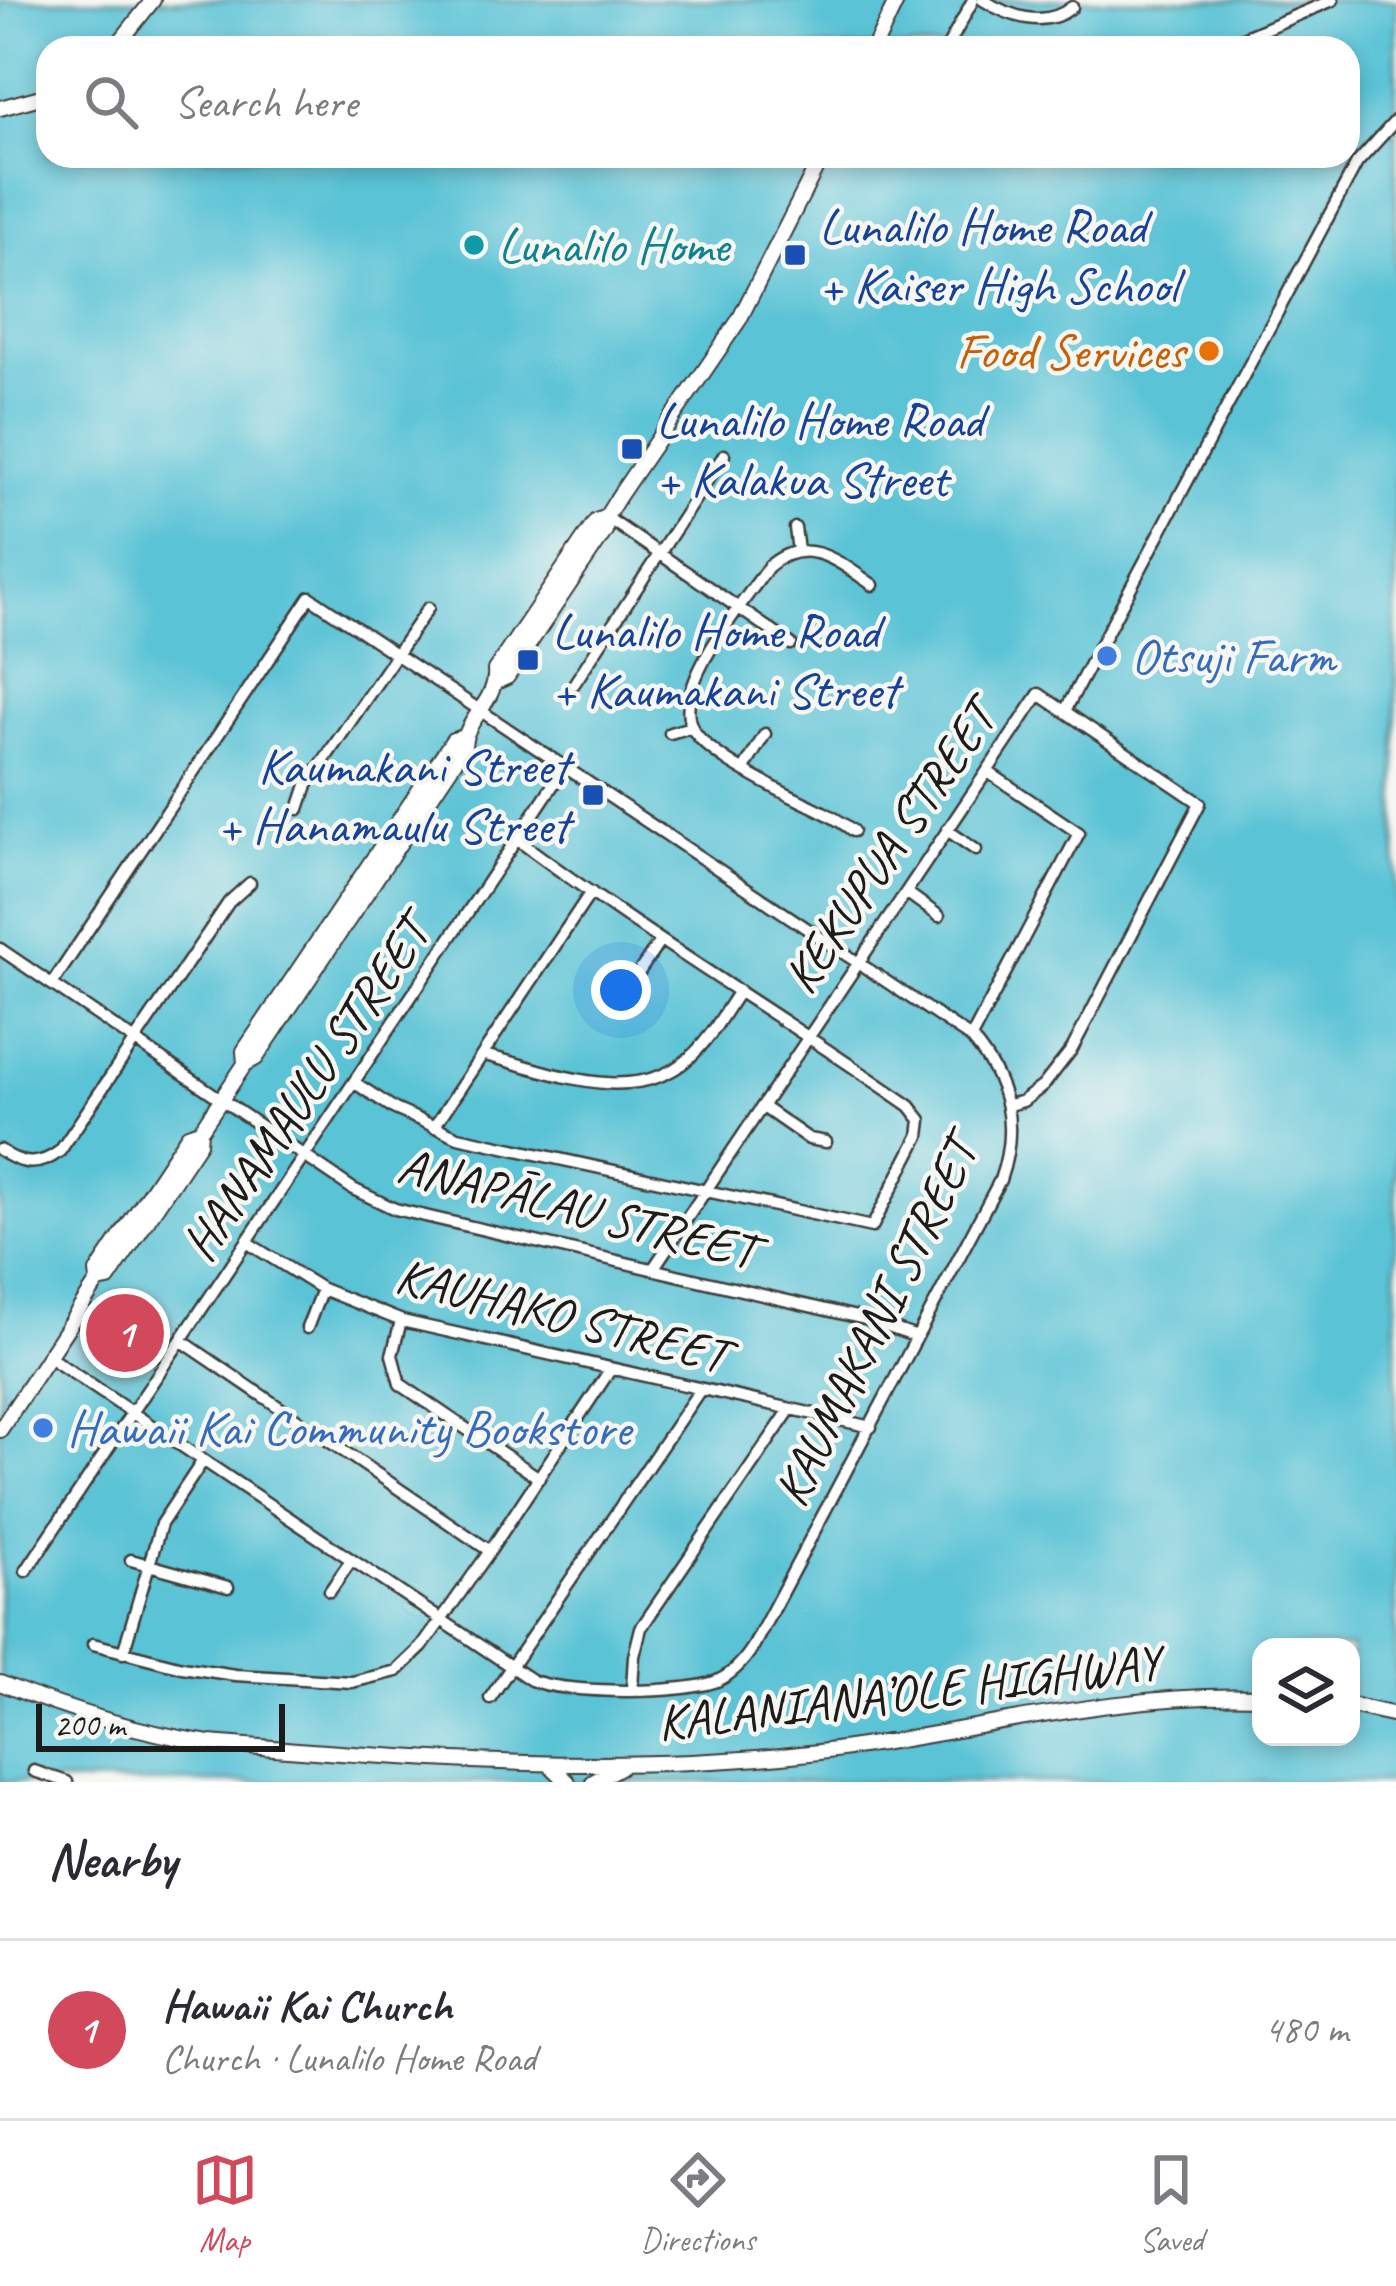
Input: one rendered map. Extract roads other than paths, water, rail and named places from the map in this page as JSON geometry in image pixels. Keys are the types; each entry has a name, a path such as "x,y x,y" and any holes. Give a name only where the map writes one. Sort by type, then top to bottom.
{"main road":[{"path":"124,36 153,0"},
{"path":"880,36 897,0"},
{"path":"0,108 36,98"},
{"path":"0,1430 98,1282 97,1271 188,1135 200,1131 245,1064 244,1051 257,1031 453,740 464,737 496,682 507,677 605,531 606,517 739,320 816,168"},
{"name":"KALANIANA’OLE HIGHWAY","path":"0,1680 39,1699 152,1734 209,1743 627,1764 818,1752 1114,1706 1182,1698 1252,1697"},
{"path":"1360,1707 1396,1715"},
{"path":"544,1761 568,1782"},
{"path":"593,1782 627,1764"}],"street":[{"path":"954,36 973,0"},
{"path":"983,0 1032,19 1061,16 1072,7"},
{"path":"1248,36 1333,0"},
{"path":"1360,161 1396,120"},
{"path":"1066,709 1355,168"},
{"path":"574,684 724,455"},
{"path":"606,517 791,644"},
{"path":"795,528 798,551"},
{"path":"853,832 703,742 691,727 687,705 692,683 774,562 798,551 826,554 873,585"},
{"name":"KAUMAKANI STREET","path":"50,1357 511,1667 557,1689 701,1686 722,1679 740,1665 1000,1180 1009,1141 1009,1106 995,1068 971,1038 310,596 52,984"},
{"path":"299,809 307,784 428,608"},
{"name":"KEKUPUA STREET","path":"652,1269 1039,694 1200,803 1072,1049 1043,1086 1009,1106"},
{"path":"670,733 691,727"},
{"path":"744,769 765,734"},
{"name":"HANAMAULU STREET","path":"26,1571 565,767"},
{"path":"971,1038 1079,833 988,772"},
{"path":"947,830 976,850"},
{"path":"355,1083 395,1109 458,1137 872,1227 919,1136 921,1120 910,1106 660,941 518,840"},
{"path":"0,1150 28,1163 57,1154 229,902 250,883"},
{"path":"434,1127 591,892"},
{"path":"906,892 940,916"},
{"path":"616,998 628,990 660,941"},
{"name":"ANAPĀLAU STREET","path":"0,949 353,1189 395,1209 865,1319 917,1337"},
{"path":"484,1054 608,1084 643,1082 688,1059 739,991"},
{"path":"763,1107 809,1139 826,1142"},
{"name":"KAUHAKO STREET","path":"248,1244 322,1289 401,1321 871,1427"},
{"path":"307,1328 322,1289"},
{"path":"401,1321 392,1355 400,1384 539,1478"},
{"path":"182,1341 490,1551"},
{"path":"93,1644 235,1675 362,1682 386,1676 406,1664 440,1620 610,1370"},
{"path":"490,1697 700,1390"},
{"path":"632,1689 641,1628 789,1411"},
{"path":"123,1652 166,1513 202,1462"},
{"path":"131,1560 229,1587"},
{"path":"330,1591 350,1562"},
{"path":"582,1763 584,1782"},
{"path":"34,1771 67,1782"}],"water":[{"path":"0,0 1396,0 1396,1782 0,1782"}],"place":[{"name":"Lunalilo Home","path":"474,245"},
{"name":"Lunalilo Home Road + Kaiser High School","path":"795,255"},
{"name":"Food Services","path":"1209,351"},
{"name":"Lunalilo Home Road + Kalakua Street","path":"632,449"},
{"name":"Otsuji Farm","path":"1107,656"},
{"name":"Lunalilo Home Road + Kaumakani Street","path":"528,660"},
{"name":"Kaumakani Street + Hanamaulu Street","path":"593,795"},
{"name":"Hawaii Kai Church","path":"125,1333"},
{"name":"Hawaii Kai Community Bookstore","path":"43,1428"}]}
